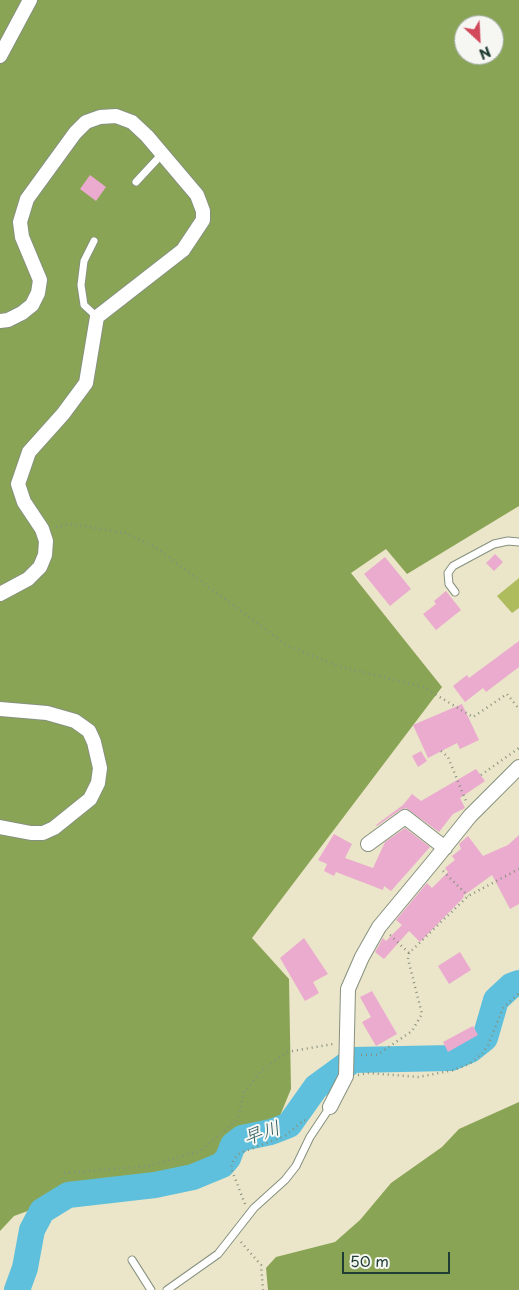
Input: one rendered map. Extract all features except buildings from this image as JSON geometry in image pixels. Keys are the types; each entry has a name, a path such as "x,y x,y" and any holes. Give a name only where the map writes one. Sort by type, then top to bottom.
{"street":[{"path":"0,56 30,0"},
{"path":"0,321 22,313 32,305 38,293 40,280 22,237 20,222 22,210 27,199 75,133 86,122 100,117 116,116 132,122 197,195 203,211 203,220 183,250 97,317 86,383 63,414 29,452 18,484 24,502 42,529 46,541 45,555 40,567 28,579 0,594"},
{"path":"0,709 46,713 75,720 92,736 100,768 98,783 90,799 54,828 43,833 30,833 0,827"},
{"path":"330,1107 346,1078 348,989 379,927 474,812 519,767"},
{"path":"368,844 405,817 445,848"}],"lane":[{"path":"136,182 162,154"},
{"path":"94,242 84,261 81,285 84,305 97,317"},
{"path":"455,592 449,584 448,573 453,566 494,544 508,541 519,542"},
{"path":"167,1290 218,1254 249,1215 296,1166 330,1107"},
{"path":"132,1260 151,1290"}],"path":[{"path":"42,529 70,524 125,533 173,560 203,585 288,646 338,666 423,687 473,717 507,694 519,709"},
{"path":"481,775 519,748"},
{"path":"441,751 448,757 464,797 474,812"},
{"path":"433,862 468,896"},
{"path":"64,1173 148,1166 200,1151 238,1119 244,1092 260,1071 288,1052 296,1049 377,1055 412,1031 422,1014 408,959 410,953 468,896 519,869"},
{"path":"379,927 410,953"},
{"path":"346,1078 368,1073 419,1077 454,1070 468,1064 482,1054 488,1046 504,1008 519,993"},
{"path":"249,1215 232,1168 234,1159 240,1153 285,1136 304,1120 318,1126"},
{"path":"235,1234 261,1265 263,1290"}],"green space":[{"path":"0,0 519,0 519,506 407,574 386,549 351,573 442,687 252,938 289,979 291,1089 277,1123 228,1166 155,1186 99,1185 14,1216 0,1231"},
{"path":"519,578 519,608 512,613 497,596"},
{"path":"519,1102 519,1290 268,1290 266,1268 276,1257 335,1242 360,1220 391,1183 442,1147 459,1129"}],"waterway":[{"name":"早川","path":"17,1290 25,1268 32,1230 42,1211 68,1195 155,1185 193,1177 222,1165 228,1158 233,1145 242,1138 271,1132 289,1125 316,1087 353,1060 451,1058 470,1050 485,1038 496,1000 511,986 519,983"}]}
